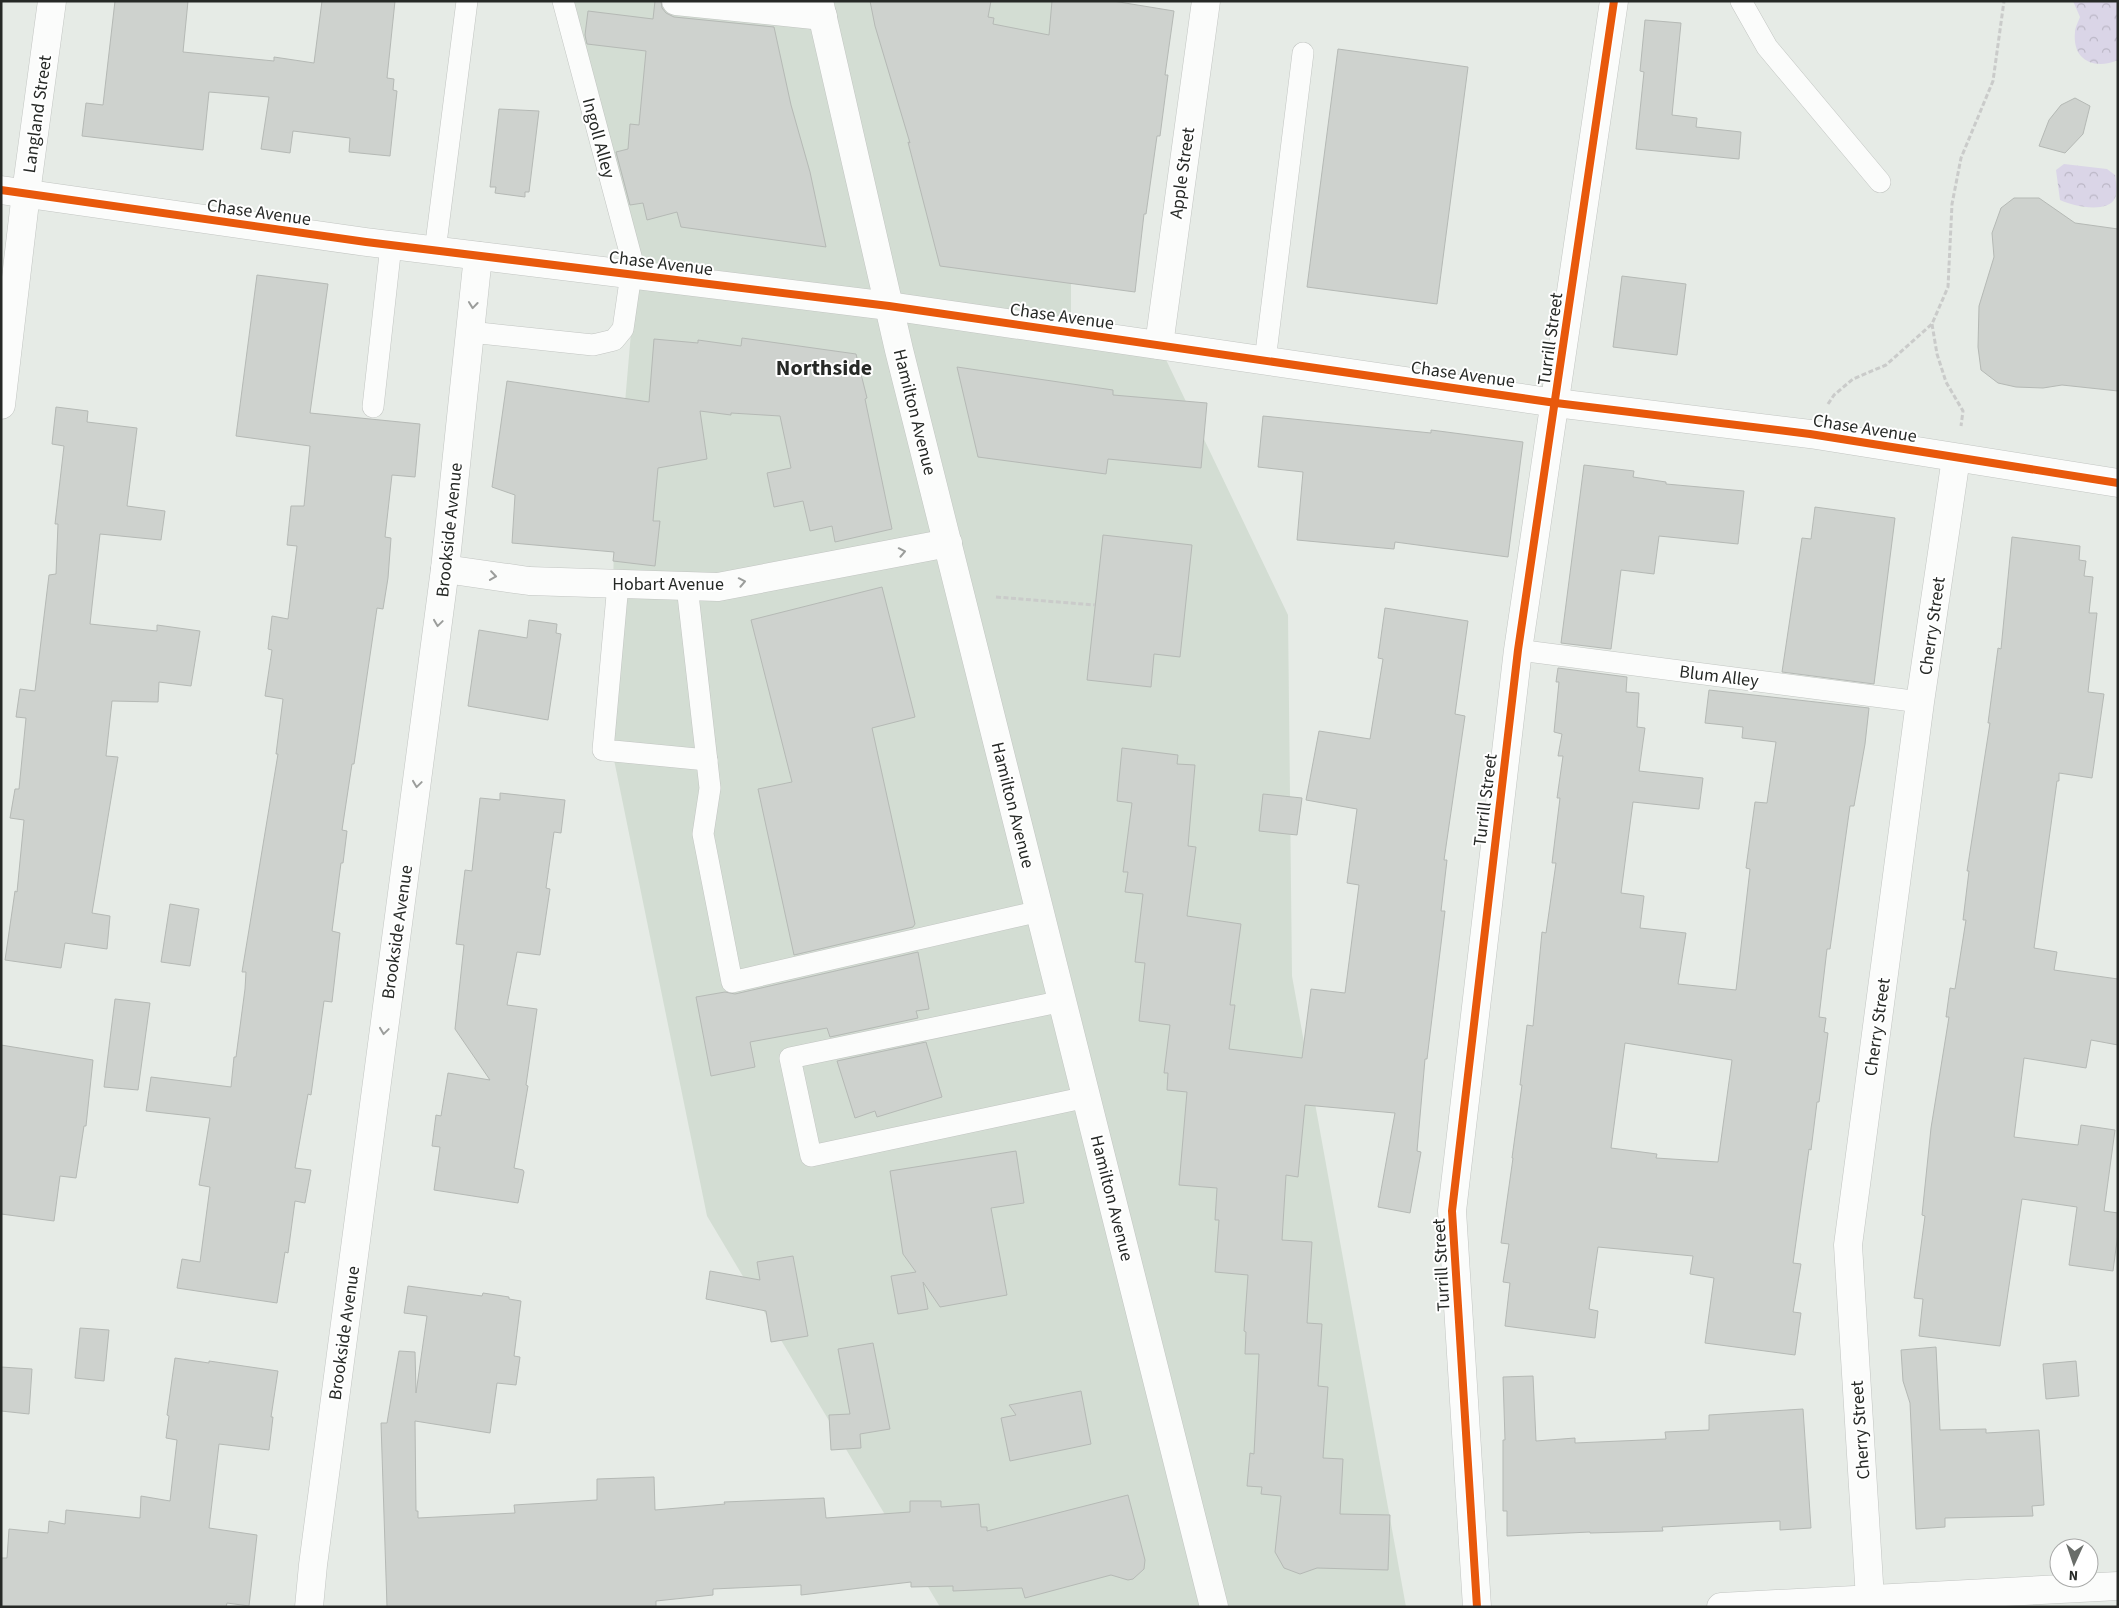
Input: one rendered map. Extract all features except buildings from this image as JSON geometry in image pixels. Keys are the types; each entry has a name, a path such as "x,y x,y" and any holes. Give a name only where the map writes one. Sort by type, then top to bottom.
{"street":[{"name":"Langland Street","path":"1,405 14,192 52,1"},
{"path":"676,1 821,9"},
{"name":"Apple Street","path":"1159,346 1206,1"},
{"name":"Turrill Street","path":"1477,1607 1452,1210 1518,650 1614,1"},
{"name":"Hamilton Avenue","path":"821,9 889,306 960,595 1214,1607"},
{"name":"Chase Avenue","path":"14,192 392,246 889,306 1556,403 1810,434 2118,483"},
{"name":"Brookside Avenue","path":"309,1607 445,569 478,256"},
{"name":"Cherry Street","path":"1870,1599 1848,1245 1920,702 1956,458"},
{"name":"Hobart Avenue","path":"445,569 529,581 718,587 948,543"},
{"path":"1721,1607 2118,1586"}],"lane":[{"path":"435,251 467,1"},
{"name":"Ingoll Alley","path":"563,1 634,275"},
{"path":"1741,1 1767,47 1880,182"},
{"path":"1265,361 1303,53"},
{"path":"373,407 392,246"},
{"path":"470,332 594,345 614,340 623,330 634,275"},
{"path":"618,584 603,750 708,760"},
{"path":"687,586 710,788 703,834 732,982 1040,911"},
{"name":"Blum Alley","path":"1518,650 1920,702"},
{"path":"1063,1001 790,1058 811,1156 1087,1097"}],"path":[{"path":"1810,434 1834,395 1853,379 1886,365 1932,324 1948,287 1952,204 1962,158 1993,81 2004,1"},
{"path":"1932,324 1940,364 1946,382 1963,410 1956,458"},
{"path":"960,595 1095,605"}],"shaded area":[{"path":"563,1 1054,1 1079,204 1071,285 1071,332 1159,345 1288,615 1292,976 1406,1607 940,1607 707,1216 611,745 614,530 636,275"}],"green space":[{"path":"2073,1 2118,1 2118,60 2101,64 2087,61 2081,56 2075,42 2075,30 2080,17"},
{"path":"2064,164 2107,169 2115,175 2117,190 2115,198 2111,203 2098,207 2081,206 2060,200 2056,170"}],"cycle path":[{"path":"1477,1607 1452,1211 1518,650 1614,1"},
{"path":"1,190 366,242 889,306 1556,403 1810,434 2118,483"}],"district":[{"name":"Northside","path":"824,367"}]}
